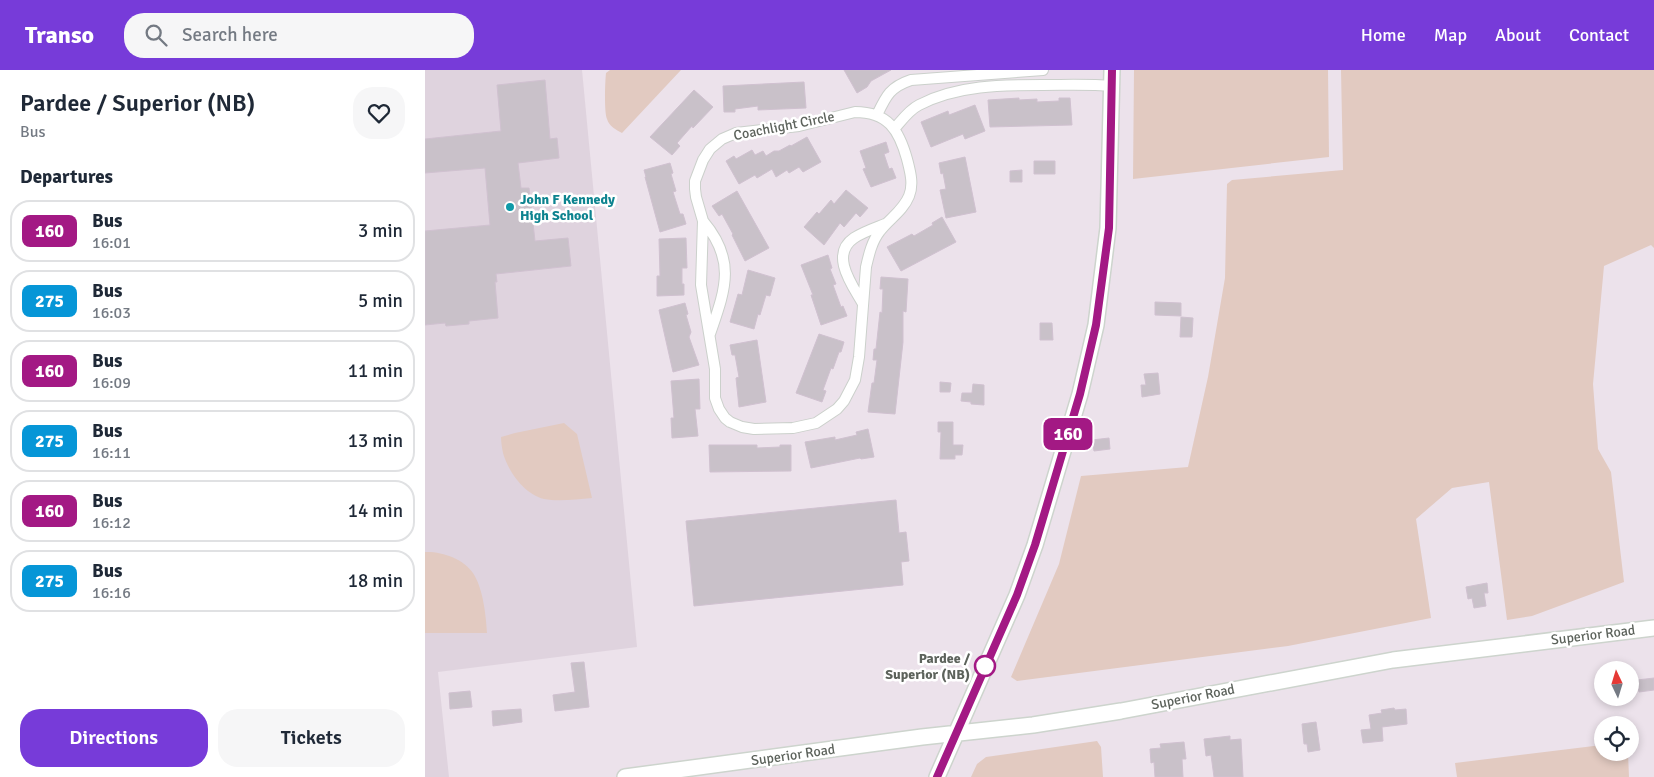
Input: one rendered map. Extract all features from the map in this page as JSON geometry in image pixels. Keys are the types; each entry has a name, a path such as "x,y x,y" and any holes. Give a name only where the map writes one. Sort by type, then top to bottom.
{"main road":[{"path":"937,777 1017,595 1035,545 1080,394 1096,325 1109,228 1112,70"},
{"name":"Superior Road","path":"625,777 1015,727 1102,714 1393,660 1654,628"}],"street":[{"path":"1043,70 911,80 893,88 885,98 877,115 895,128 918,105 965,90 1021,85 1112,86"},
{"name":"Coachlight Circle","path":"877,115 855,112 799,126 736,132 722,139 710,149 703,160 695,181 696,197 703,221 701,284 715,369 715,398 719,409 730,422 754,429 802,427 816,423 831,414 844,401 851,389 857,369 869,255 879,231 903,207 911,190 910,170 902,143 895,128"},
{"name":"Coachlight Circle","path":"703,221 718,242 724,263 725,284 710,336"},
{"name":"Coachlight Circle","path":"863,304 845,270 843,255 846,247 852,240 888,222"}],"shaded area":[{"path":"425,70 582,70 637,647 438,672 449,777 425,777"},
{"path":"610,70 681,70 622,133 611,126 606,115 606,73"},
{"path":"1134,70 1328,70 1329,157 1133,179"},
{"path":"1341,70 1654,70 1654,248 1651,245 1604,266 1593,384 1598,449 1611,472 1624,582 1532,616 1507,620 1489,482 1452,488 1416,519 1431,618 1288,646 1017,681 1011,677 1059,564 1081,476 1188,467 1208,377 1225,278 1227,184 1232,180 1343,170"},
{"path":"564,423 577,434 592,498 556,500 537,496 518,481 505,460 501,437"},
{"path":"425,552 452,557 464,564 473,573 482,594 487,633 425,633"},
{"path":"1097,741 1101,747 1103,777 971,777 977,764 986,757"},
{"path":"1594,746 1594,761 1628,761 1629,777 1457,777 1455,763"}],"building":[{"path":"844,70 891,70 871,81 867,87 857,93"},
{"name":"John F Kennedy High School","path":"545,80 550,139 557,138 559,158 518,163 521,188 529,188 535,241 568,238 571,266 496,274 498,318 469,321 469,324 446,326 445,323 425,325 425,231 490,225 485,168 425,173 425,139 501,131 497,85"},
{"path":"804,82 806,108 758,110 758,106 735,109 735,112 724,112 723,86"},
{"path":"694,90 713,107 677,143 680,146 672,155 650,137"},
{"path":"1019,98 1019,100 1037,99 1037,102 1059,101 1059,98 1070,98 1072,125 990,127 988,100"},
{"path":"975,105 985,131 965,139 963,134 931,147 921,122 948,111 949,115"},
{"path":"807,137 821,162 803,172 799,167 789,173 787,170 776,177 772,169 757,178 755,175 739,184 726,161 734,156 736,159 752,150 755,155 763,151 766,156"},
{"path":"886,142 889,152 884,154 889,169 892,168 896,178 871,187 863,169 866,168 860,151"},
{"path":"965,157 976,212 946,218 940,190 946,189 939,163"},
{"path":"1034,161 1055,161 1055,174 1034,174"},
{"path":"670,163 676,191 673,192 680,214 683,214 686,224 660,232 644,170"},
{"path":"1022,170 1022,182 1010,182 1010,171"},
{"path":"846,190 868,208 860,217 856,213 844,227 840,223 824,245 804,227 817,212 819,214 831,200 834,204"},
{"path":"737,191 769,248 745,261 722,214 719,216 712,206"},
{"path":"942,217 956,242 901,271 887,247 912,234 914,236 933,225 932,223"},
{"path":"686,238 687,268 682,268 684,295 657,296 657,276 660,276 659,239"},
{"path":"828,255 832,268 830,269 836,284 833,285 841,307 843,306 847,316 821,325 811,295 813,295 801,265"},
{"path":"748,270 775,278 770,296 766,295 754,329 730,322 738,294 742,295"},
{"path":"881,277 908,279 906,312 903,311 903,342 895,414 868,412 877,360 873,360 874,349 876,349 880,312 882,313 883,289 880,289"},
{"path":"1155,302 1181,303 1181,316 1155,315"},
{"path":"685,303 691,332 689,337 699,365 673,372 659,310"},
{"path":"1181,317 1193,318 1192,337 1180,337"},
{"path":"1040,323 1052,323 1053,340 1040,340"},
{"path":"819,334 844,342 833,369 831,368 823,390 826,391 822,402 796,393"},
{"path":"757,340 766,402 739,407 736,378 739,377 735,355 732,355 730,345"},
{"path":"1158,373 1160,394 1142,397 1141,385 1146,385 1144,374"},
{"path":"699,379 700,409 695,409 698,436 672,438 671,418 674,418 671,381"},
{"path":"940,382 951,383 950,392 940,392"},
{"path":"973,384 984,385 984,405 961,401 962,393 972,393"},
{"path":"938,422 953,422 953,445 963,445 962,455 955,455 955,459 940,459 941,432 938,432"},
{"path":"868,429 874,457 811,468 805,442 835,437 835,440 857,435 856,432"},
{"path":"1109,438 1110,449 1094,451 1092,440"},
{"path":"709,445 757,445 757,448 791,445 791,471 710,472"},
{"path":"896,500 899,533 906,532 909,561 901,562 903,585 694,606 686,521"},
{"path":"1487,583 1488,593 1484,593 1486,606 1474,608 1472,598 1468,599 1466,587"},
{"path":"584,662 589,707 555,711 553,695 575,692 571,663"},
{"path":"1654,678 1654,690 1639,692 1639,680"},
{"path":"470,691 472,707 450,709 449,693"},
{"path":"1394,708 1395,710 1406,709 1407,724 1382,727 1383,741 1363,743 1361,730 1371,729 1369,715 1382,713 1381,710"},
{"path":"521,709 522,722 493,726 492,711"},
{"path":"1316,722 1320,750 1308,752 1307,744 1304,744 1302,724"},
{"path":"1230,736 1230,740 1241,739 1243,777 1214,777 1211,755 1206,756 1204,739"},
{"path":"1184,742 1186,759 1182,759 1183,777 1155,777 1154,762 1151,763 1150,749 1161,748 1160,744"}],"bus line":[{"name":"160","path":"937,777 1017,595 1035,545 1080,394 1096,325 1109,228 1112,70"}],"place":[{"name":"John F Kennedy High School","path":"510,207"},
{"name":"Pardee / Superior (NB)","path":"985,666"}]}
